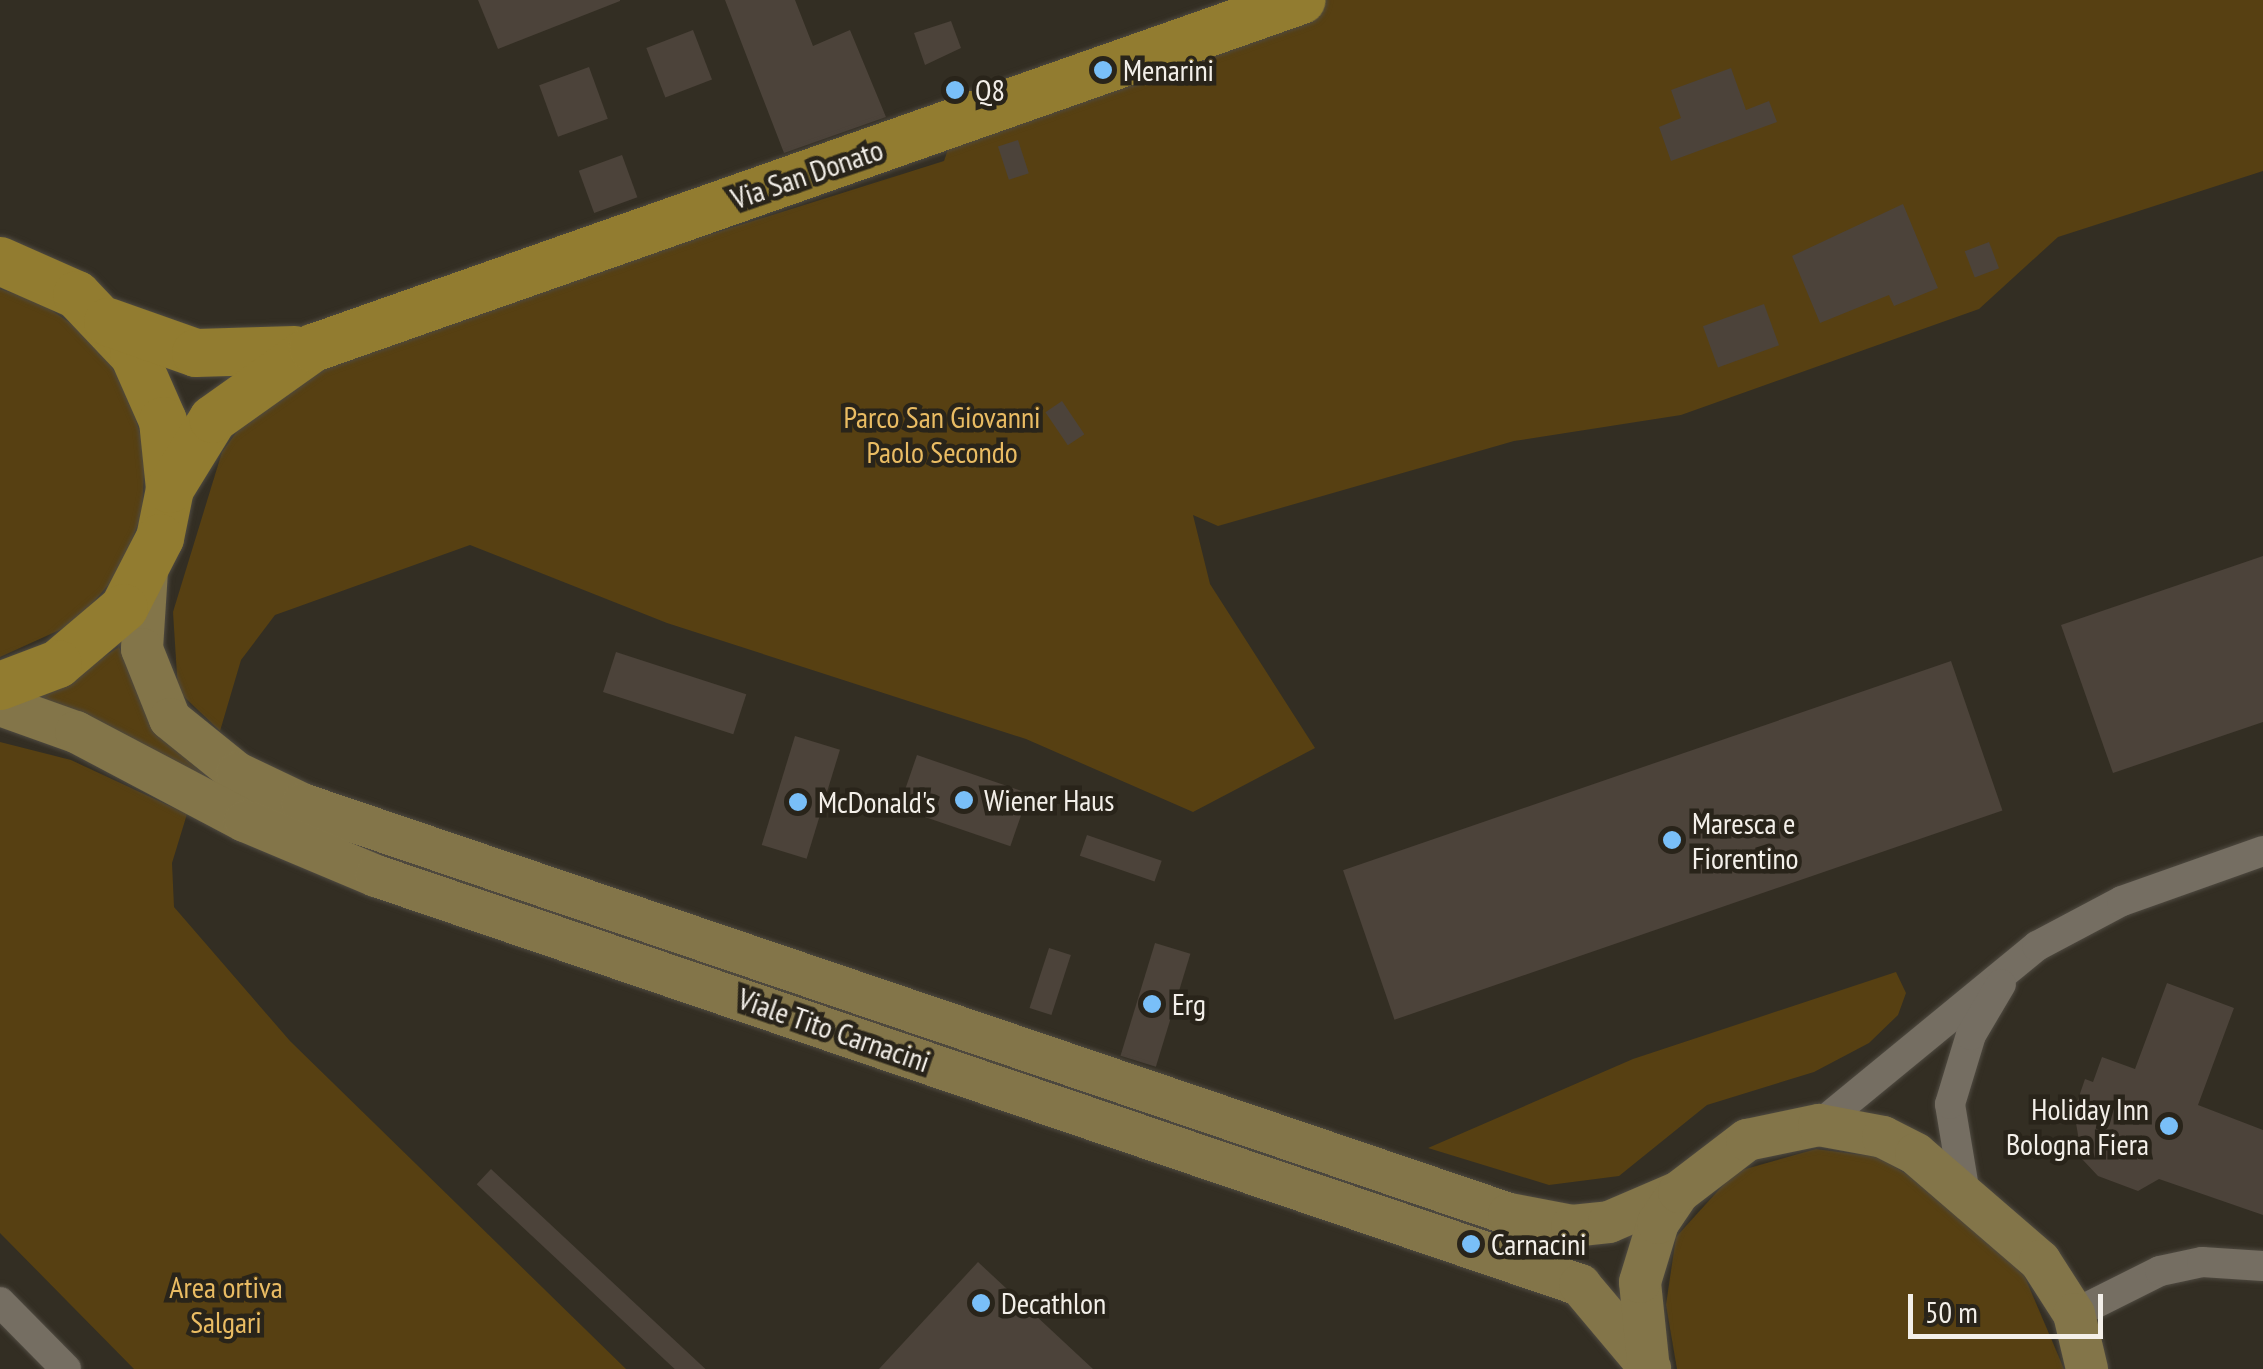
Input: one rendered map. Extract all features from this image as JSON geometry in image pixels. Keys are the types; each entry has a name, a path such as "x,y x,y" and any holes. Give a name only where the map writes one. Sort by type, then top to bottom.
{"main road":[{"name":"Via San Donato","path":"108,322 162,345 231,358 313,348 1302,0"},
{"path":"0,261 43,276 108,322 152,387 170,489 147,571 94,640 58,664 0,686"},
{"name":"Via San Donato","path":"170,489 214,419 313,348"},
{"name":"Viale Tito Carnacini","path":"147,571 142,649 170,720 237,773 318,810 1509,1214 1572,1226 1609,1222 1679,1192"},
{"name":"Viale Tito Carnacini","path":"0,705 76,732 245,820 376,876 1580,1286 1651,1368"},
{"path":"1651,1368 1640,1282 1658,1223 1679,1192 1747,1140 1819,1125 1883,1137 1966,1194 2040,1262 2074,1314 2087,1369"}],"street":[{"path":"1819,1125 2017,960 2122,901 2263,851"},
{"path":"1966,1194 1951,1142 1957,1071 2017,960"},
{"path":"2074,1314 2160,1271 2202,1262 2263,1266"},
{"path":"0,1302 66,1369"}],"green space":[{"name":"Parco San Giovanni Paolo Secondo","path":"1300,0 2263,0 2263,171 2058,237 1979,309 1681,415 1514,441 1218,526 1193,515 1210,584 1315,748 1193,812 1026,739 667,623 470,545 275,615 241,660 220,731 178,691 173,612 222,452 270,386 527,292 944,161 954,131"},
{"path":"0,289 40,302 90,337 125,386 145,449 142,514 118,574 75,623 0,657"},
{"path":"119,647 151,721 211,772 1031,1068 1027,1079 363,852 39,698"},
{"name":"Area ortiva Salgari","path":"0,742 71,760 187,814 172,863 174,907 290,1041 626,1369 134,1369 0,1233"},
{"path":"1896,972 1906,993 1898,1015 1869,1043 1814,1072 1707,1105 1619,1176 1549,1185 1428,1148 1633,1059"},
{"path":"1816,1149 1878,1157 1920,1182 2024,1275 2064,1369 1677,1369 1666,1305 1676,1237 1735,1172"}],"building":[{"path":"478,0 620,0 620,1 498,49"},
{"path":"725,0 795,0 813,46 850,30 886,117 784,153"},
{"path":"951,21 961,48 925,65 914,33"},
{"path":"693,30 712,79 665,97 646,48"},
{"path":"589,67 608,119 558,137 539,85"},
{"path":"1731,68 1746,110 1769,101 1777,122 1671,161 1659,127 1681,118 1671,90"},
{"path":"1018,140 1029,173 1009,180 998,146"},
{"path":"622,155 637,197 594,213 579,171"},
{"path":"1903,204 1938,288 1894,306 1889,295 1820,323 1792,256"},
{"path":"1989,242 1999,268 1975,277 1965,251"},
{"path":"1764,304 1779,345 1718,368 1703,326"},
{"path":"1062,401 1084,434 1068,445 1045,412"},
{"path":"2263,556 2263,722 2113,773 2061,625"},
{"path":"616,652 746,694 733,734 603,692"},
{"name":"Maresca e Fiorentino","path":"1951,661 2002,810 1394,1020 1343,870"},
{"name":"McDonald's","path":"795,736 840,750 807,859 762,845"},
{"name":"Wiener Haus","path":"917,755 1029,793 1010,846 899,808"},
{"path":"1087,835 1162,861 1155,882 1080,856"},
{"path":"1155,943 1190,954 1156,1067 1121,1056"},
{"path":"1049,948 1071,955 1051,1015 1030,1008"},
{"path":"2167,983 2234,1008 2198,1105 2263,1130 2263,1215 2159,1179 2138,1191 2098,1176 2082,1159 2074,1111 2085,1079 2093,1082 2102,1057 2135,1069"},
{"path":"491,1169 705,1369 675,1369 477,1184"},
{"name":"Decathlon","path":"978,1262 1093,1369 879,1369"}],"place":[{"name":"Menarini","path":"1103,70"},
{"name":"Q8","path":"955,90"},
{"name":"Wiener Haus","path":"964,800"},
{"name":"McDonald's","path":"798,802"},
{"name":"Maresca e Fiorentino","path":"1672,840"},
{"name":"Erg","path":"1152,1004"},
{"name":"Holiday Inn Bologna Fiera","path":"2169,1126"},
{"name":"Carnacini","path":"1471,1244"},
{"name":"Decathlon","path":"981,1303"}]}
